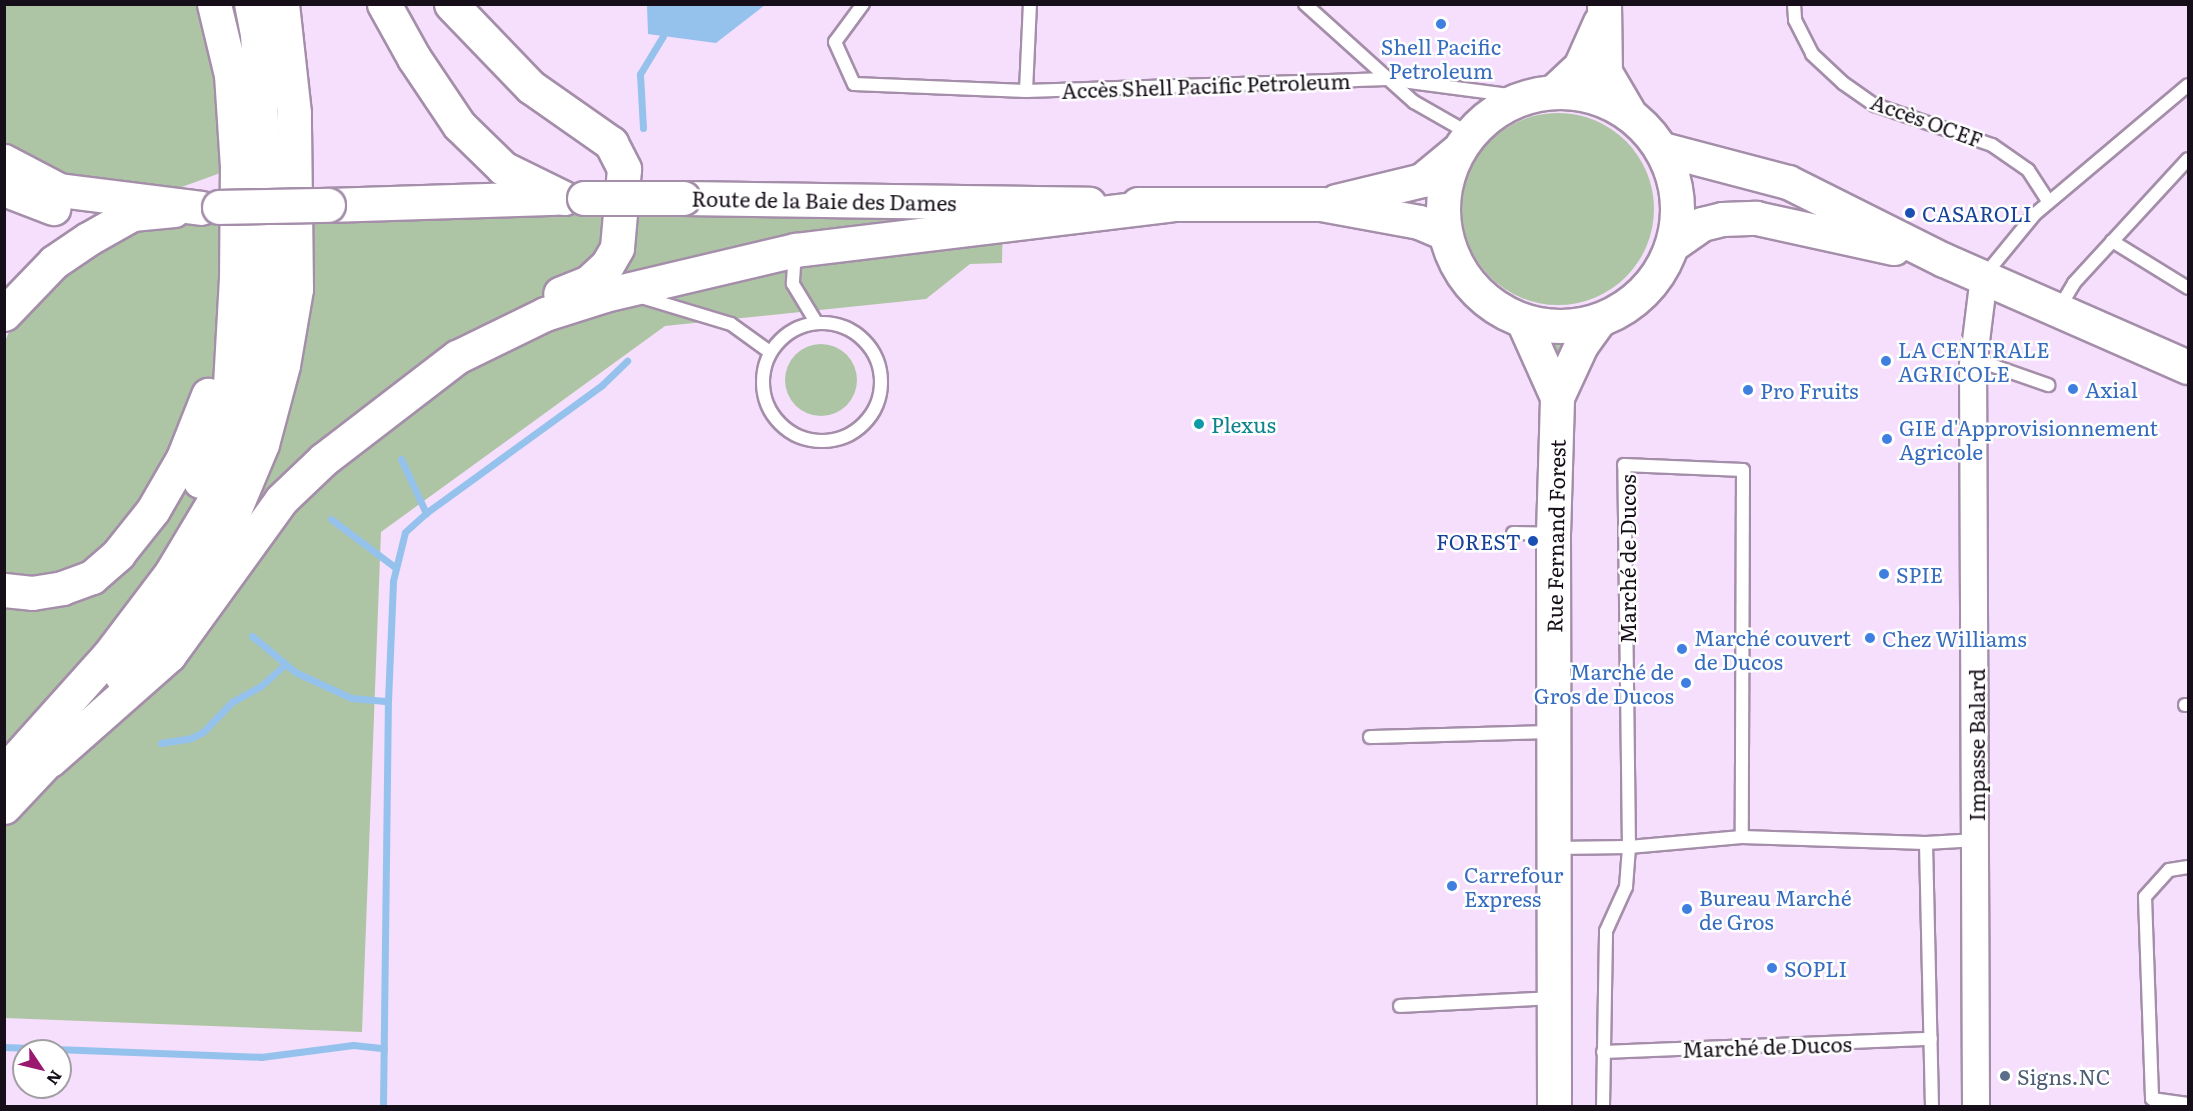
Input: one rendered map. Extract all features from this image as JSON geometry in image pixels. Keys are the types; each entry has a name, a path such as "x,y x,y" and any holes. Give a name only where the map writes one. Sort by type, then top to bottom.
{"main road":[{"path":"4,765 68,681 184,515 208,462 230,385 237,167 231,75 214,4"},
{"path":"4,772 109,655 171,573 217,496 242,432 260,348 268,274 257,34 251,4"},
{"path":"50,760 181,603 229,523 262,444 283,365 296,289 294,113 282,4"},
{"path":"384,4 414,58 459,125 503,168 574,198"},
{"path":"4,807 50,760 169,655 281,500 324,459 458,357 492,324 589,282 607,266 617,248 624,169 611,144 531,87 451,4"},
{"path":"1464,142 1444,195 1445,233 1455,262 1473,288 1496,308 1523,321 1561,327 1599,320 1631,303 1647,286 1672,245 1678,213 1675,191 1662,149 1629,113 1605,72 1603,11"},
{"name":"Route de la Baie des Dames","path":"1321,204 1422,180 1503,106 1539,94 1580,67 1603,11"},
{"path":"1539,94 1593,96 1629,113"},
{"path":"1662,149 1788,182 1944,260 2188,367"},
{"path":"4,161 59,190 210,207"},
{"path":"4,189 49,208 132,214 210,207"},
{"name":"Route de la Baie des Dames","path":"210,207 574,198 1168,205 1321,204 1419,222 1445,233"},
{"path":"458,357 545,314 796,250 1168,205"},
{"path":"4,314 54,262 132,214"},
{"path":"1672,245 1702,224 1722,219 1756,218 1944,260"},
{"name":"Rue Fernand Forest","path":"1554,1107 1553,534 1557,397 1581,345 1599,320"},
{"name":"Rue Fernand Forest","path":"1523,321 1557,397"},
{"path":"4,590 52,590 92,577 131,540 183,458 233,336"}],"street":[{"name":"Impasse Balard","path":"1976,1107 1977,840 1973,365 1984,277"}],"lane":[{"name":"Accès Shell Pacific Petroleum","path":"863,4 835,42 854,84 1026,91 1387,79 1539,94"},
{"path":"1026,91 1030,4"},
{"name":"Accès Shell Pacific Petroleum","path":"1305,4 1387,79 1464,142"},
{"name":"Accès OCEF","path":"1794,4 1795,20 1812,54 1843,83 1875,105 1992,145 2028,170 2049,202"},
{"path":"1984,277 2049,202 2188,85"},
{"path":"2058,310 2074,283 2188,159"},
{"path":"2112,241 2188,288"},
{"path":"796,250 793,284 816,322"},
{"path":"625,292 731,324 770,352"},
{"path":"816,322 850,329 865,340 880,368 879,397 858,429 826,441 809,440 783,426 766,404 763,386 770,352 798,327 816,322"},
{"path":"1973,365 1988,364 2048,385"},
{"name":"Marché de Ducos","path":"1603,1107 1606,931 1626,887 1629,847 1624,465 1743,470 1742,837"},
{"path":"1513,534 1553,534"},
{"path":"1370,737 1553,732"},
{"path":"1553,848 1629,847 1742,837 1926,843 1977,840"},
{"path":"1926,843 1932,1107"},
{"path":"2188,867 2169,870 2145,897 2152,1099 2188,1104"},
{"path":"1400,1006 1554,998"},
{"name":"Marché de Ducos","path":"1603,1052 1931,1039"}],"green space":[{"path":"4,5 214,5 237,167 143,201 5,161"},
{"path":"1558,113 1586,117 1611,129 1626,141 1638,156 1650,181 1654,209 1650,237 1638,262 1626,277 1611,289 1586,301 1558,305 1530,301 1505,289 1490,277 1478,262 1466,237 1462,209 1466,181 1478,156 1490,141 1505,129 1530,117"},
{"path":"477,214 1003,214 1002,263 970,264 926,299 665,326 381,532 362,1032 5,1018 5,342 8,334 44,290 124,236 195,220"},
{"path":"1545,335 1574,335 1560,365"},
{"path":"821,344 835,347 847,354 854,366 857,380 854,394 847,406 835,413 821,416 807,413 795,406 788,394 785,380 788,366 795,354 807,347"}],"water":[{"path":"647,4 765,5 716,43 648,34"}],"waterway":[{"path":"643,128 640,74 663,36"},
{"path":"383,1106 388,701 393,581 405,532 426,513 602,385 627,361"},
{"path":"401,459 426,513"},
{"path":"331,519 396,568"},
{"path":"252,636 295,672 351,698 388,701"},
{"path":"161,743 191,738 203,732 232,702 261,686 284,665"},
{"path":"4,1047 261,1057 353,1045 384,1048"}],"place":[{"name":"Shell Pacific Petroleum","path":"1441,24"},
{"name":"CASAROLI","path":"1910,213"},
{"name":"LA CENTRALE AGRICOLE","path":"1886,361"},
{"name":"Axial","path":"2073,389"},
{"name":"Pro Fruits","path":"1748,390"},
{"name":"Plexus","path":"1199,424"},
{"name":"GIE d'Approvisionnement Agricole","path":"1887,439"},
{"name":"FOREST","path":"1533,541"},
{"name":"SPIE","path":"1884,574"},
{"name":"Chez Williams","path":"1870,638"},
{"name":"Marché couvert de Ducos","path":"1682,649"},
{"name":"Marché de Gros de Ducos","path":"1686,683"},
{"name":"Carrefour Express","path":"1452,886"},
{"name":"Bureau Marché de Gros","path":"1687,909"},
{"name":"SOPLI","path":"1772,968"},
{"name":"Signs.NC","path":"2005,1076"}]}
